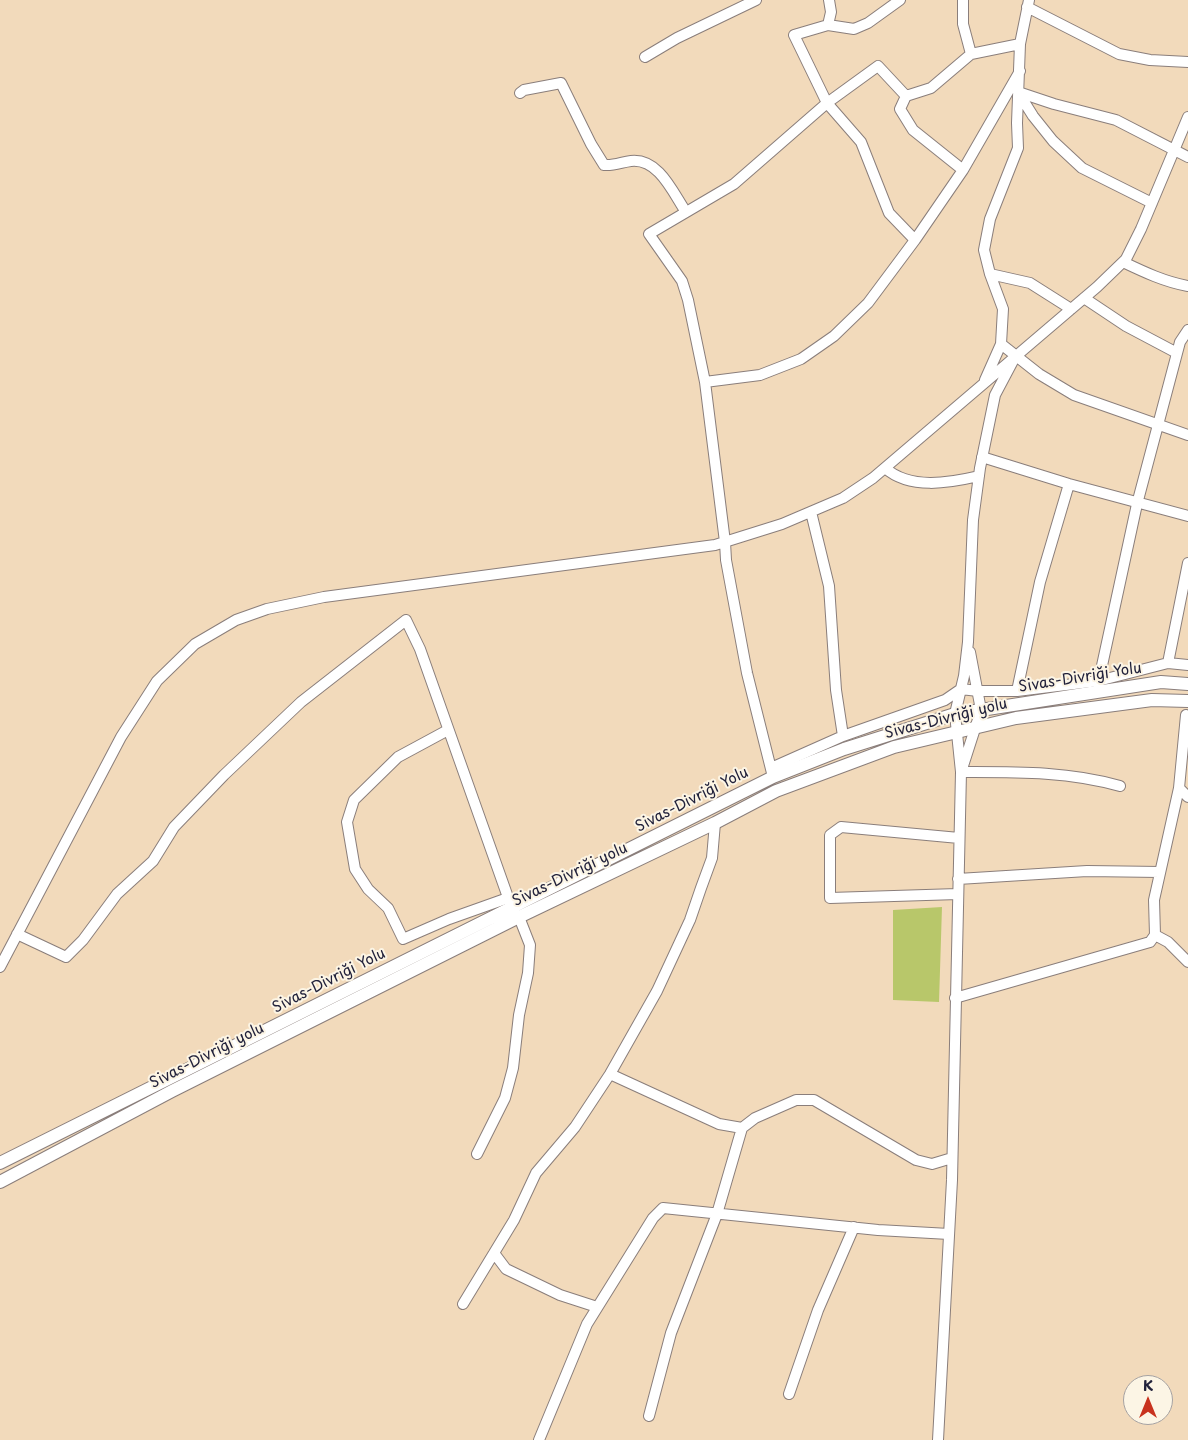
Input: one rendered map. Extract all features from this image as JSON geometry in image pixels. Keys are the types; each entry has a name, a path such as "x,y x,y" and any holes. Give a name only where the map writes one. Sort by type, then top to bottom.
{"main road":[{"name":"Sivas-Divriği Yolu","path":"0,1163 772,773 955,714 1097,687 1161,682 1188,684"},
{"name":"Sivas-Divriği yolu","path":"0,1182 172,1091 519,917 715,823 776,791 894,747 1016,718 1152,700 1188,701"}],"street":[{"path":"645,57 677,38 756,0"},
{"path":"828,25 831,12 829,0"},
{"path":"900,0 868,23 854,28 828,25 794,35 827,103 861,142 889,213 915,240"},
{"path":"964,0 963,24 971,54"},
{"path":"983,383 1001,344 1003,309 990,274 984,250 990,219 1018,148 1020,44 1028,4 1120,54 1150,60 1188,62"},
{"path":"963,170 912,130 900,109 906,96 931,88 971,54 1020,44"},
{"path":"772,773 747,673 726,560 704,382 688,300 682,281 649,234 734,184 827,103 878,66 906,96"},
{"path":"704,382 760,375 801,359 834,336 868,303 915,240 963,170 1020,71"},
{"path":"520,93 524,90 561,82 591,144 604,166 614,166 632,161 644,162 659,171 686,212"},
{"path":"1018,92 1054,104 1116,120 1188,157"},
{"path":"1018,92 1033,116 1053,141 1082,168 1152,203"},
{"path":"0,967 121,737 157,681 195,644 236,620 267,609 324,597 705,546 725,542 782,524 843,498 885,468 1084,298 1123,262 1141,229 1188,117"},
{"path":"1123,262 1144,272 1188,286"},
{"path":"990,274 1030,283 1070,309"},
{"path":"1084,298 1126,326 1177,354"},
{"path":"1097,687 1137,504 1180,342 1188,330"},
{"path":"1001,344 1039,374 1074,395 1188,435"},
{"path":"938,1440 952,1158 961,772 955,714 964,676 968,642 973,520 982,457 995,395 1016,356"},
{"path":"982,457 1137,504 1188,516"},
{"path":"885,468 894,476 920,483 957,481 979,476"},
{"path":"1017,692 1040,582 1068,484"},
{"path":"811,512 830,586 836,690 843,736"},
{"path":"1168,663 1188,563"},
{"path":"17,934 66,957 83,940 117,894 153,861 174,827 224,775 301,702 406,620 420,650 510,903 843,736 945,700 961,689 1017,692 1097,687 1168,663 1188,665"},
{"path":"961,772 982,710 968,642"},
{"path":"955,998 1150,942 1155,935 1154,900 1179,788 1186,715"},
{"path":"448,730 398,757 354,800 347,822 355,869 368,889 388,908 402,939 449,919 508,898"},
{"path":"961,772 1037,772 1095,779 1120,786"},
{"path":"1179,788 1188,797"},
{"path":"463,1304 514,1220 536,1173 575,1127 610,1074 657,991 690,920 712,858 715,823"},
{"path":"958,894 830,898 830,835 841,828 959,838"},
{"path":"958,879 1087,871 1160,872"},
{"path":"477,1154 505,1098 513,1068 519,1015 528,974 530,945 519,917"},
{"path":"1155,935 1168,942 1188,962"},
{"path":"610,1074 719,1124 742,1128"},
{"path":"649,1416 671,1333 717,1214 742,1128 754,1118 796,1100 814,1100 916,1160 932,1164 952,1158"},
{"path":"539,1440 587,1324 652,1218 662,1208 854,1227 949,1234"},
{"path":"788,1394 818,1310 854,1227"},
{"path":"494,1253 506,1269 560,1295 597,1307"}],"green space":[{"path":"942,907 939,1002 893,1000 893,910"}]}
